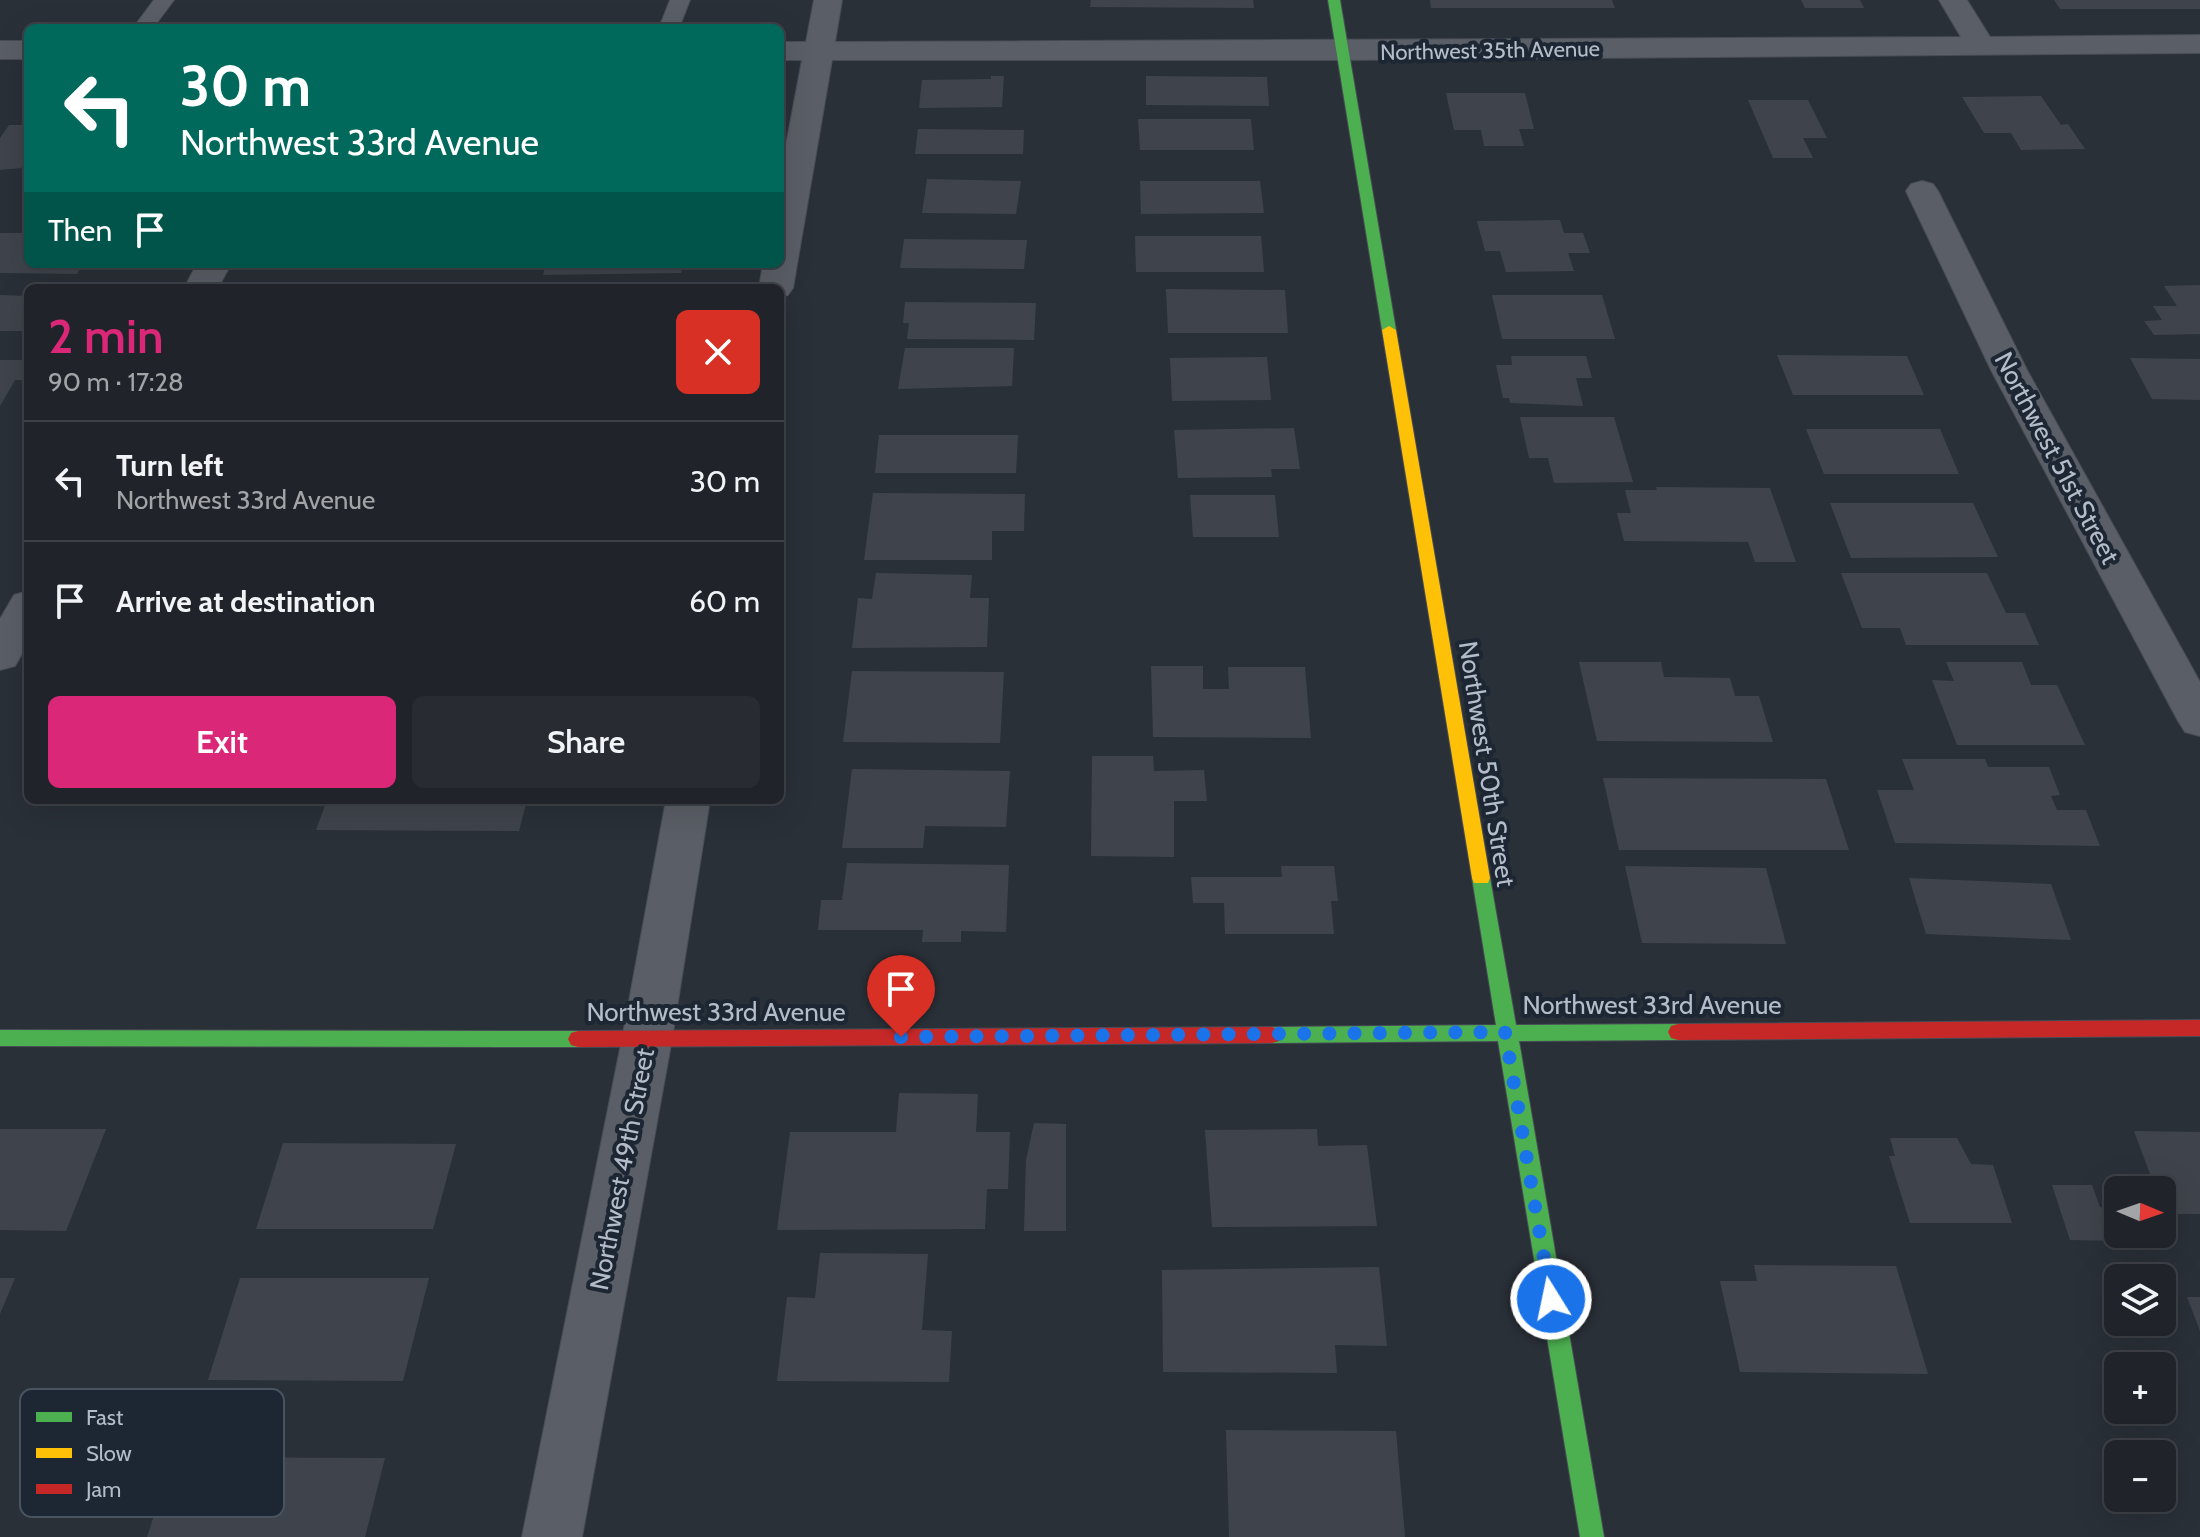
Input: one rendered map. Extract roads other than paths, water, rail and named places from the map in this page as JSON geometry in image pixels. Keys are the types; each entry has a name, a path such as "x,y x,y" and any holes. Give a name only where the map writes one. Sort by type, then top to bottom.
{"street":[{"path":"784,242 828,0"},
{"name":"Northwest 50th Street","path":"1334,0 1592,1537"},
{"path":"1953,0 1980,45"},
{"name":"Northwest 35th Avenue","path":"784,51 1343,51 2200,44"},
{"path":"0,50 24,50"},
{"name":"Northwest 51st Street","path":"1922,191 2009,370 2200,721"},
{"path":"0,656 24,612"},
{"name":"Northwest 49th Street","path":"552,1537 647,1039 687,804"},
{"name":"Northwest 33rd Avenue","path":"0,1038 647,1039 2200,1028"}],"lane":[{"path":"146,24 164,0"},
{"path":"671,24 680,0"}]}
